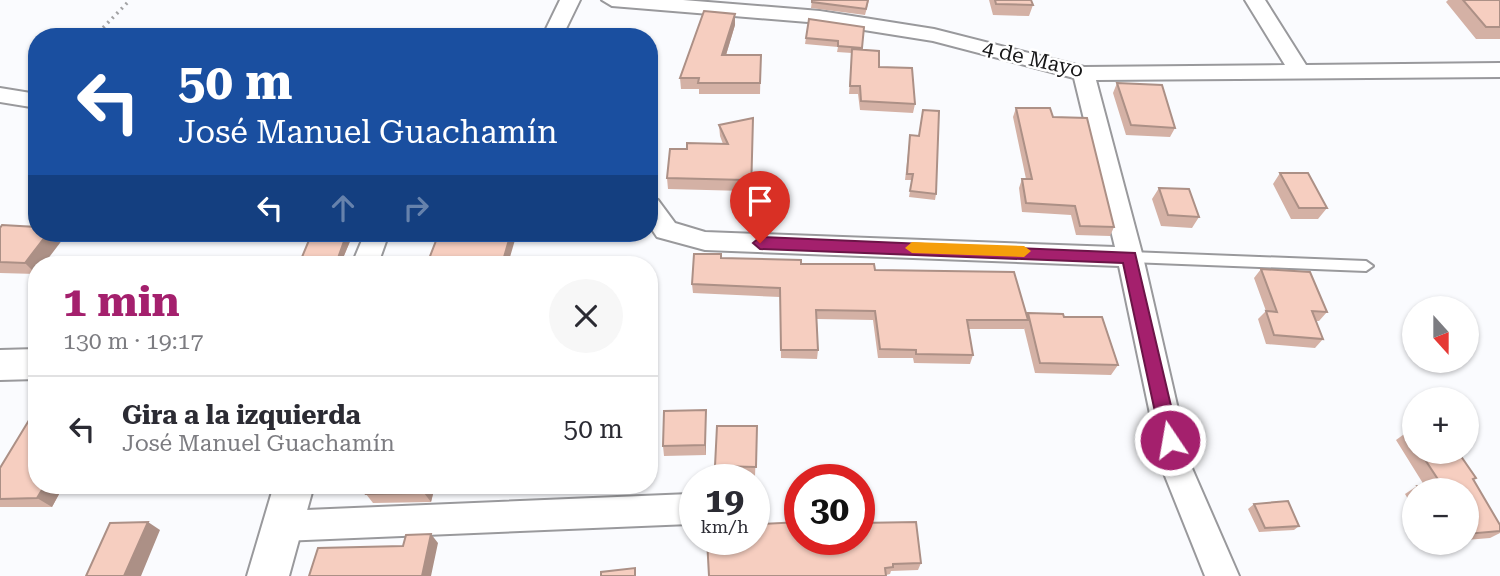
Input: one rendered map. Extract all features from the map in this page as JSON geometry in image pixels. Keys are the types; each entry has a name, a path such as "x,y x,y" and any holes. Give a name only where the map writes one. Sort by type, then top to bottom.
{"street":[{"path":"556,28 569,0"},
{"name":"4 de Mayo","path":"612,0 833,19 934,35 1084,74 1500,70"},
{"path":"1255,0 1300,73"},
{"path":"1084,74 1130,257 1176,466 1222,576"},
{"path":"0,95 28,100"},
{"path":"658,219 666,230 705,241 1130,257"},
{"path":"0,365 28,364"},
{"path":"268,576 291,494"},
{"path":"282,526 679,509"}],"lane":[{"path":"1130,257 1366,266"}],"path":[{"path":"103,28 130,0"}],"building":[{"path":"812,0 868,0 866,9"},
{"path":"995,0 1031,0 1033,5 996,4"},
{"path":"1463,0 1500,0 1500,27 1486,27"},
{"path":"704,11 735,14 722,55 761,55 760,83 698,83 699,78 680,78"},
{"path":"809,19 864,27 862,48 838,46 838,41 806,38"},
{"path":"852,49 879,51 879,67 912,68 915,104 861,101 860,86 850,86"},
{"path":"1117,83 1162,85 1175,128 1131,125"},
{"path":"1016,108 1050,108 1053,117 1087,118 1114,227 1080,226 1075,206 1026,203 1022,179 1032,179"},
{"path":"923,110 939,111 936,194 910,191 913,174 907,174 910,135 919,136"},
{"path":"753,118 751,194 745,180 667,178 670,149 687,149 687,143 728,144 719,125"},
{"path":"1280,173 1308,173 1327,208 1299,208"},
{"path":"1159,188 1189,189 1199,217 1168,215"},
{"path":"2,225 28,226 28,242 41,242 25,263 0,262"},
{"path":"308,242 344,242 339,256 302,256"},
{"path":"436,242 508,242 504,256 430,256"},
{"path":"694,254 721,254 721,258 801,260 801,264 874,264 875,270 1014,272 1028,320 967,320 973,355 916,354 916,350 880,349 875,311 816,310 818,350 781,350 780,288 692,284"},
{"path":"1261,269 1310,272 1327,312 1312,311 1323,339 1274,335 1266,311 1277,312"},
{"path":"1028,313 1102,317 1118,365 1040,363"},
{"path":"706,410 705,445 663,446 664,411"},
{"path":"28,422 28,494 39,494 37,498 0,499 0,468"},
{"path":"717,426 757,426 756,464 715,464"},
{"path":"1428,464 1466,464 1476,478 1437,478"},
{"path":"1479,489 1500,525 1500,531 1479,533"},
{"path":"1288,501 1299,526 1265,528 1254,504"},
{"path":"148,522 124,576 86,576 110,523"},
{"path":"916,522 921,563 893,564 893,567 885,568 886,576 709,576 708,555 770,555 770,524 784,523 784,555 875,555 875,523"},
{"path":"431,534 422,576 309,576 318,548 403,546 406,535"},
{"path":"635,568 635,576 601,576 601,572"}],"slow traffic":[{"path":"912,248 1024,251"}],"route":[{"path":"760,243 1130,257 1170,440"}]}
